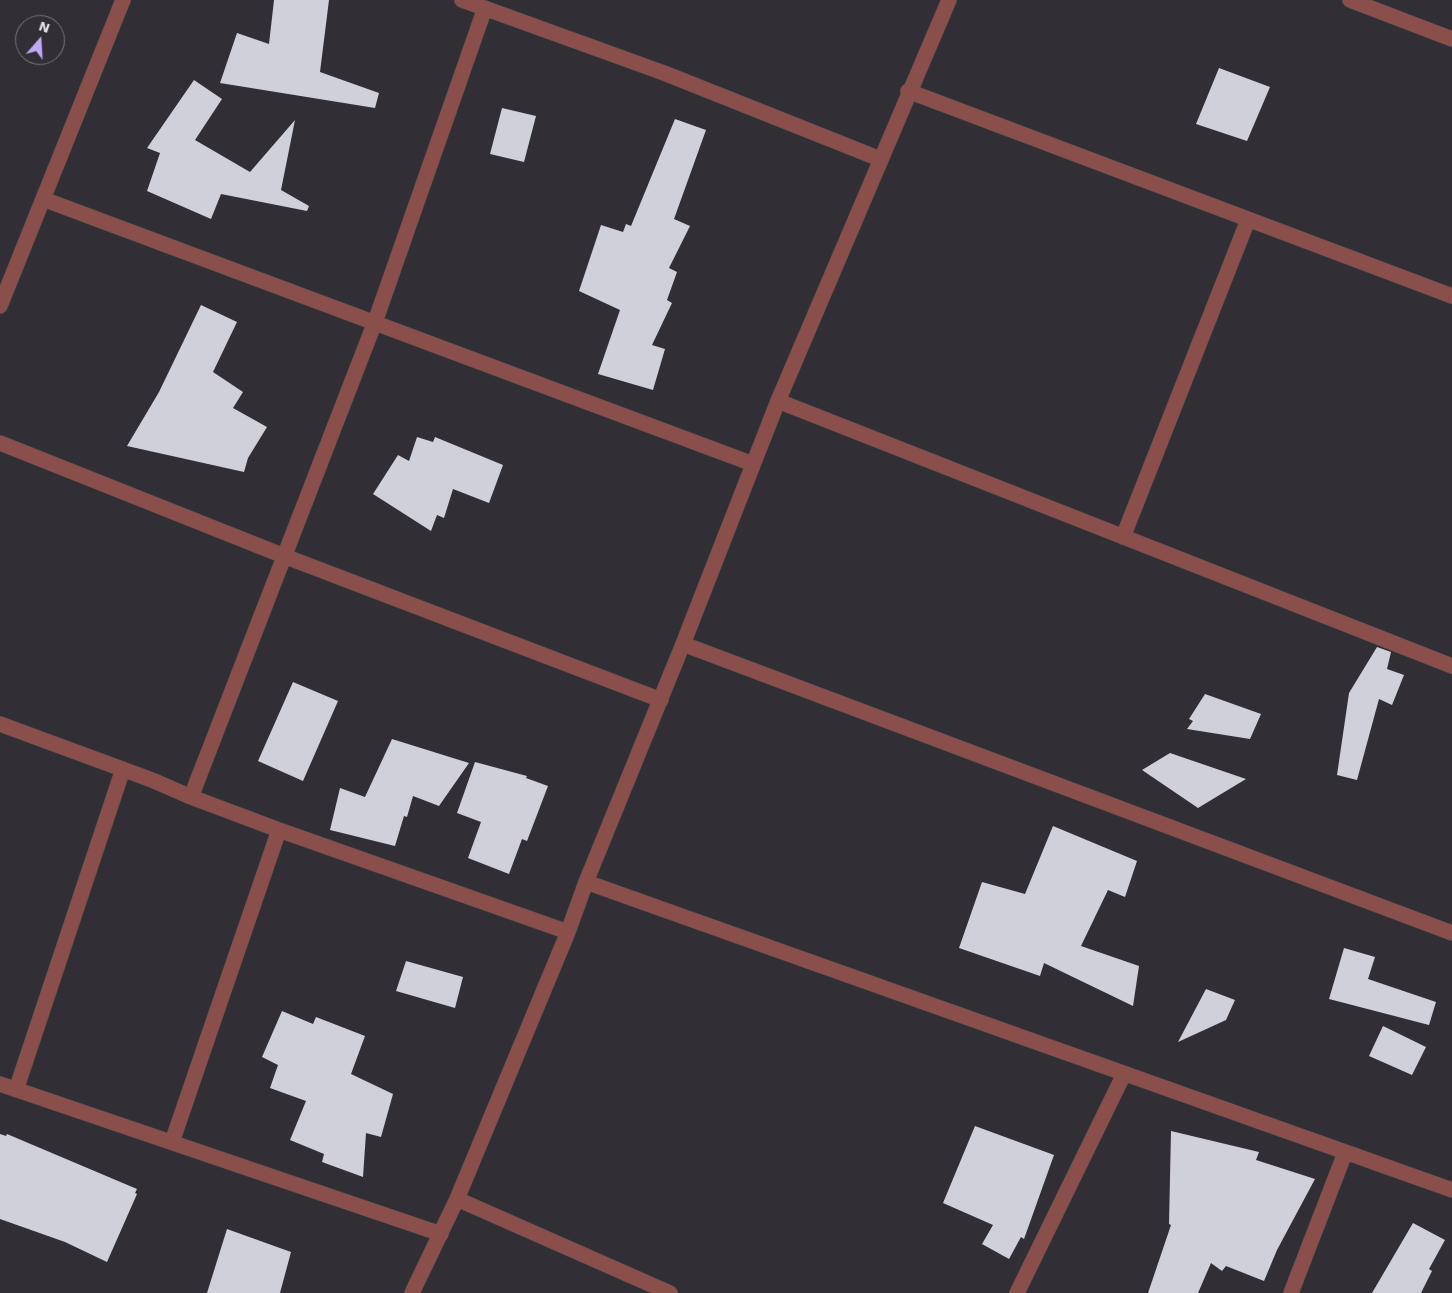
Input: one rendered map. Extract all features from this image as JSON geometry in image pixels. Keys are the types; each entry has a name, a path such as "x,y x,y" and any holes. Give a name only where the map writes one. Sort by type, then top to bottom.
{"street":[{"path":"0,306 123,0"},
{"path":"462,0 664,72 880,159"},
{"path":"412,1293 457,1199 568,932 586,882 684,644 778,401 908,92 949,0"},
{"path":"1350,0 1452,39"},
{"path":"191,797 375,322 485,8"},
{"path":"908,92 1452,296"},
{"path":"43,199 753,464"},
{"path":"1123,537 1248,220"},
{"path":"778,401 1452,666"},
{"path":"0,443 284,556 661,700"},
{"path":"684,644 1452,933"},
{"path":"0,724 280,830 568,932"},
{"path":"16,1090 123,769"},
{"path":"172,1142 280,830"},
{"path":"586,882 1452,1190"},
{"path":"1017,1293 1124,1074"},
{"path":"0,1084 441,1234"},
{"path":"1291,1293 1344,1153"},
{"path":"457,1199 670,1293"}],"building":[{"path":"274,0 329,0 320,72 379,93 375,108 220,83 237,33 269,44"},
{"path":"1219,68 1270,87 1247,141 1196,124"},
{"path":"194,80 222,99 195,140 250,172 295,120 281,190 309,206 307,211 221,194 211,219 147,191 160,153 147,148"},
{"path":"502,108 536,116 524,162 490,154"},
{"path":"675,119 706,130 674,219 690,226 669,268 677,272 667,300 672,303 652,345 665,349 653,390 598,374 620,310 579,291 601,225 623,232 626,224 631,226"},
{"path":"201,305 237,322 213,372 243,392 233,408 267,427 248,458 244,472 127,446 159,392"},
{"path":"417,437 433,442 435,437 503,465 489,503 453,489 444,518 437,515 431,531 373,494 398,455 409,461"},
{"path":"1377,647 1391,652 1387,669 1404,675 1392,705 1379,699 1357,780 1337,775 1349,693"},
{"path":"293,682 338,701 303,781 258,761"},
{"path":"1205,694 1261,714 1250,739 1187,729 1193,721 1189,719"},
{"path":"392,739 469,763 439,806 413,796 407,817 404,816 395,846 330,830 340,788 365,797"},
{"path":"1170,753 1246,779 1198,808 1142,770"},
{"path":"475,762 527,776 526,778 548,786 527,841 522,839 509,874 468,858 481,822 457,813"},
{"path":"1053,826 1137,861 1125,897 1108,890 1081,946 1139,966 1133,1006 1044,963 1040,976 959,948 982,882 1025,894"},
{"path":"1344,948 1375,957 1368,979 1436,1002 1429,1025 1329,999"},
{"path":"406,961 463,977 455,1008 396,991"},
{"path":"1206,989 1235,1000 1226,1020 1178,1042"},
{"path":"282,1011 313,1024 316,1017 365,1036 351,1074 393,1094 381,1137 366,1133 363,1177 322,1162 324,1154 290,1140 306,1101 270,1088 278,1065 262,1057"},
{"path":"1383,1026 1426,1047 1412,1075 1369,1056"},
{"path":"975,1126 1054,1155 1024,1239 1021,1237 1009,1259 982,1244 993,1225 943,1203"},
{"path":"1171,1131 1259,1152 1256,1160 1315,1179 1277,1250 1264,1281 1226,1266 1222,1271 1211,1263 1198,1293 1148,1293 1171,1225 1169,1224"},
{"path":"0,1134 6,1136 7,1134 137,1189 135,1193 137,1194 107,1262 65,1242 0,1219"},
{"path":"1413,1223 1445,1240 1429,1269 1432,1271 1421,1293 1372,1293"},
{"path":"227,1229 291,1252 280,1293 207,1293"}]}
